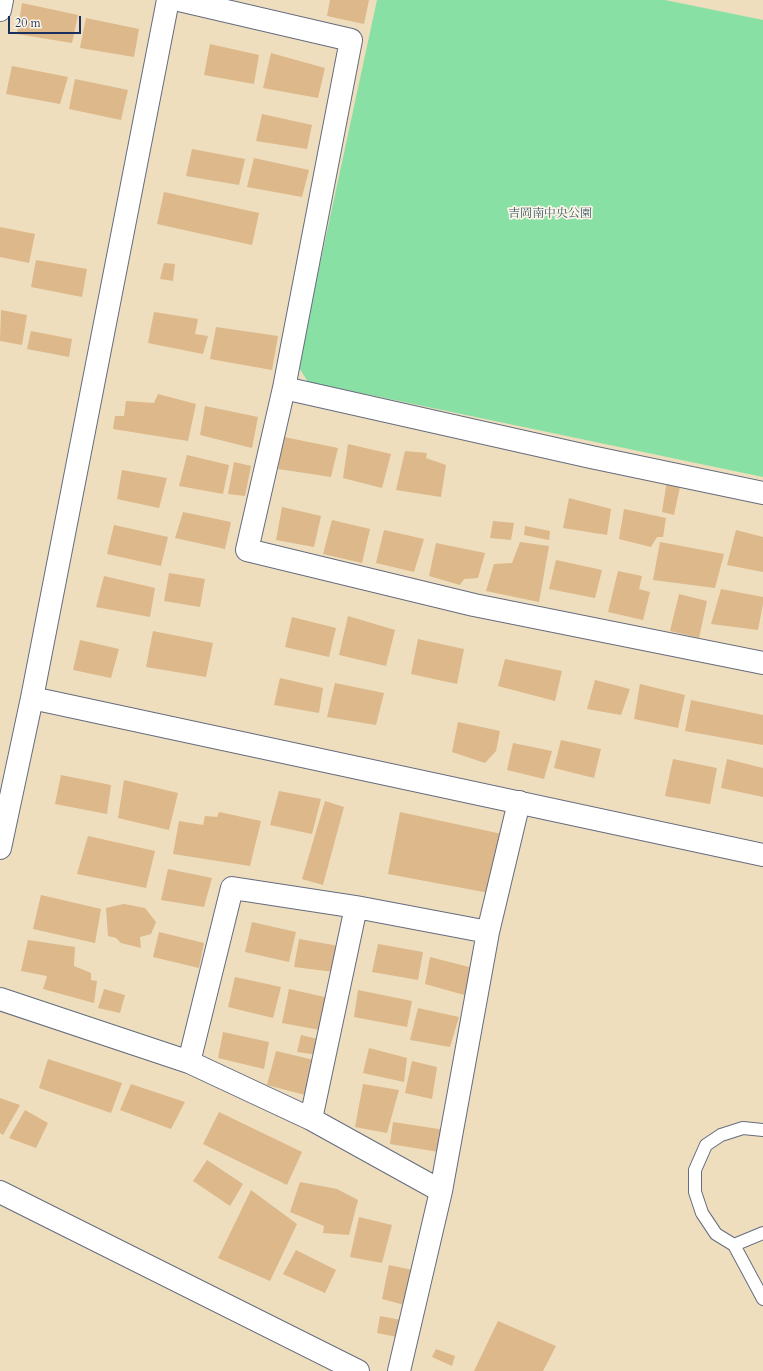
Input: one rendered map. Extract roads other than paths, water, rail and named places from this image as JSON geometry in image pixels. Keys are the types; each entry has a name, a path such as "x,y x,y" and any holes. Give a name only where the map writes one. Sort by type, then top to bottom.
{"street":[{"path":"0,10 2,0"},
{"path":"0,848 32,698 168,0"},
{"path":"179,0 351,40 284,388 247,550 474,605 763,663"},
{"path":"284,388 591,457 763,493"},
{"path":"32,698 763,855"},
{"path":"399,1371 441,1191 488,932 519,802"},
{"path":"189,1062 232,888 356,907 488,932"},
{"path":"311,1119 356,907"},
{"path":"0,999 189,1062 311,1119 441,1191"},
{"path":"0,1192 358,1371"}],"lane":[{"path":"763,1130 743,1128 721,1135 706,1145 695,1170 695,1192 702,1213 716,1234 734,1245 763,1299"},
{"path":"734,1245 763,1233"}],"park label":[{"name":"吉岡南中央公園","path":"550,214"}]}
